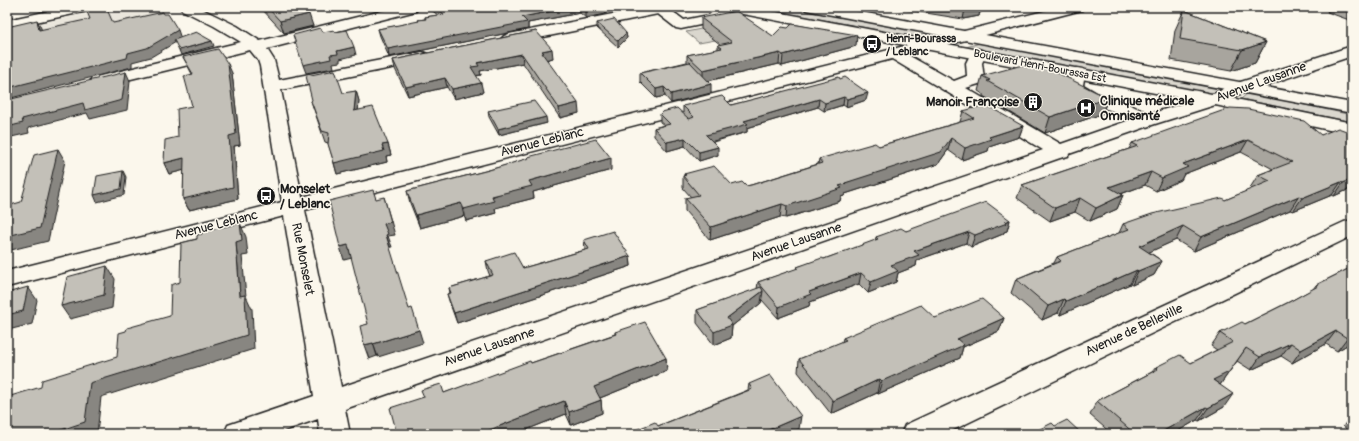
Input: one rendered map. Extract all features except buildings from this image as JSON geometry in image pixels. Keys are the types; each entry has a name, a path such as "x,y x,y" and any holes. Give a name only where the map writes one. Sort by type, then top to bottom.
{"street":[{"path":"7,15 47,7"},
{"path":"7,24 88,7"},
{"name":"Rue Monselet","path":"188,7 255,45 266,60 335,434"},
{"path":"355,7 366,19"},
{"path":"84,85 411,8 409,7"},
{"path":"498,42 666,8 681,25 714,18 727,7"},
{"name":"Boulevard Henri-Bourassa Est","path":"727,7 1077,73 1352,128"},
{"name":"Boulevard Henri-Bourassa Est","path":"811,7 1352,108"},
{"name":"Avenue Leblanc","path":"7,279 1077,7"},
{"name":"Avenue Lausanne","path":"239,434 1061,152 1149,120 1225,96 1231,91 1352,51"},
{"path":"893,53 1061,152"},
{"path":"272,87 435,54"},
{"path":"952,87 994,76 974,64 978,54"},
{"path":"1077,73 1074,86 1077,89 1100,101 1125,108 1149,120"},
{"name":"Avenue de Belleville","path":"916,434 1352,227"}],"shaded area":[{"path":"118,7 149,7 172,18 43,50 38,24"},
{"path":"753,7 786,7 931,34 916,37"},
{"path":"701,29 715,40 699,43 686,32"},
{"path":"980,43 1220,88 1213,94 966,47"},
{"path":"1248,93 1352,115 1352,122 1241,99"}],"place":[{"name":"Henri-Bourassa / Leblanc","path":"872,44"},
{"name":"Manoir Françoise","path":"1033,102"},
{"name":"Clinique médicale Omnisanté","path":"1086,108"},
{"name":"Monselet / Leblanc","path":"266,196"}]}
